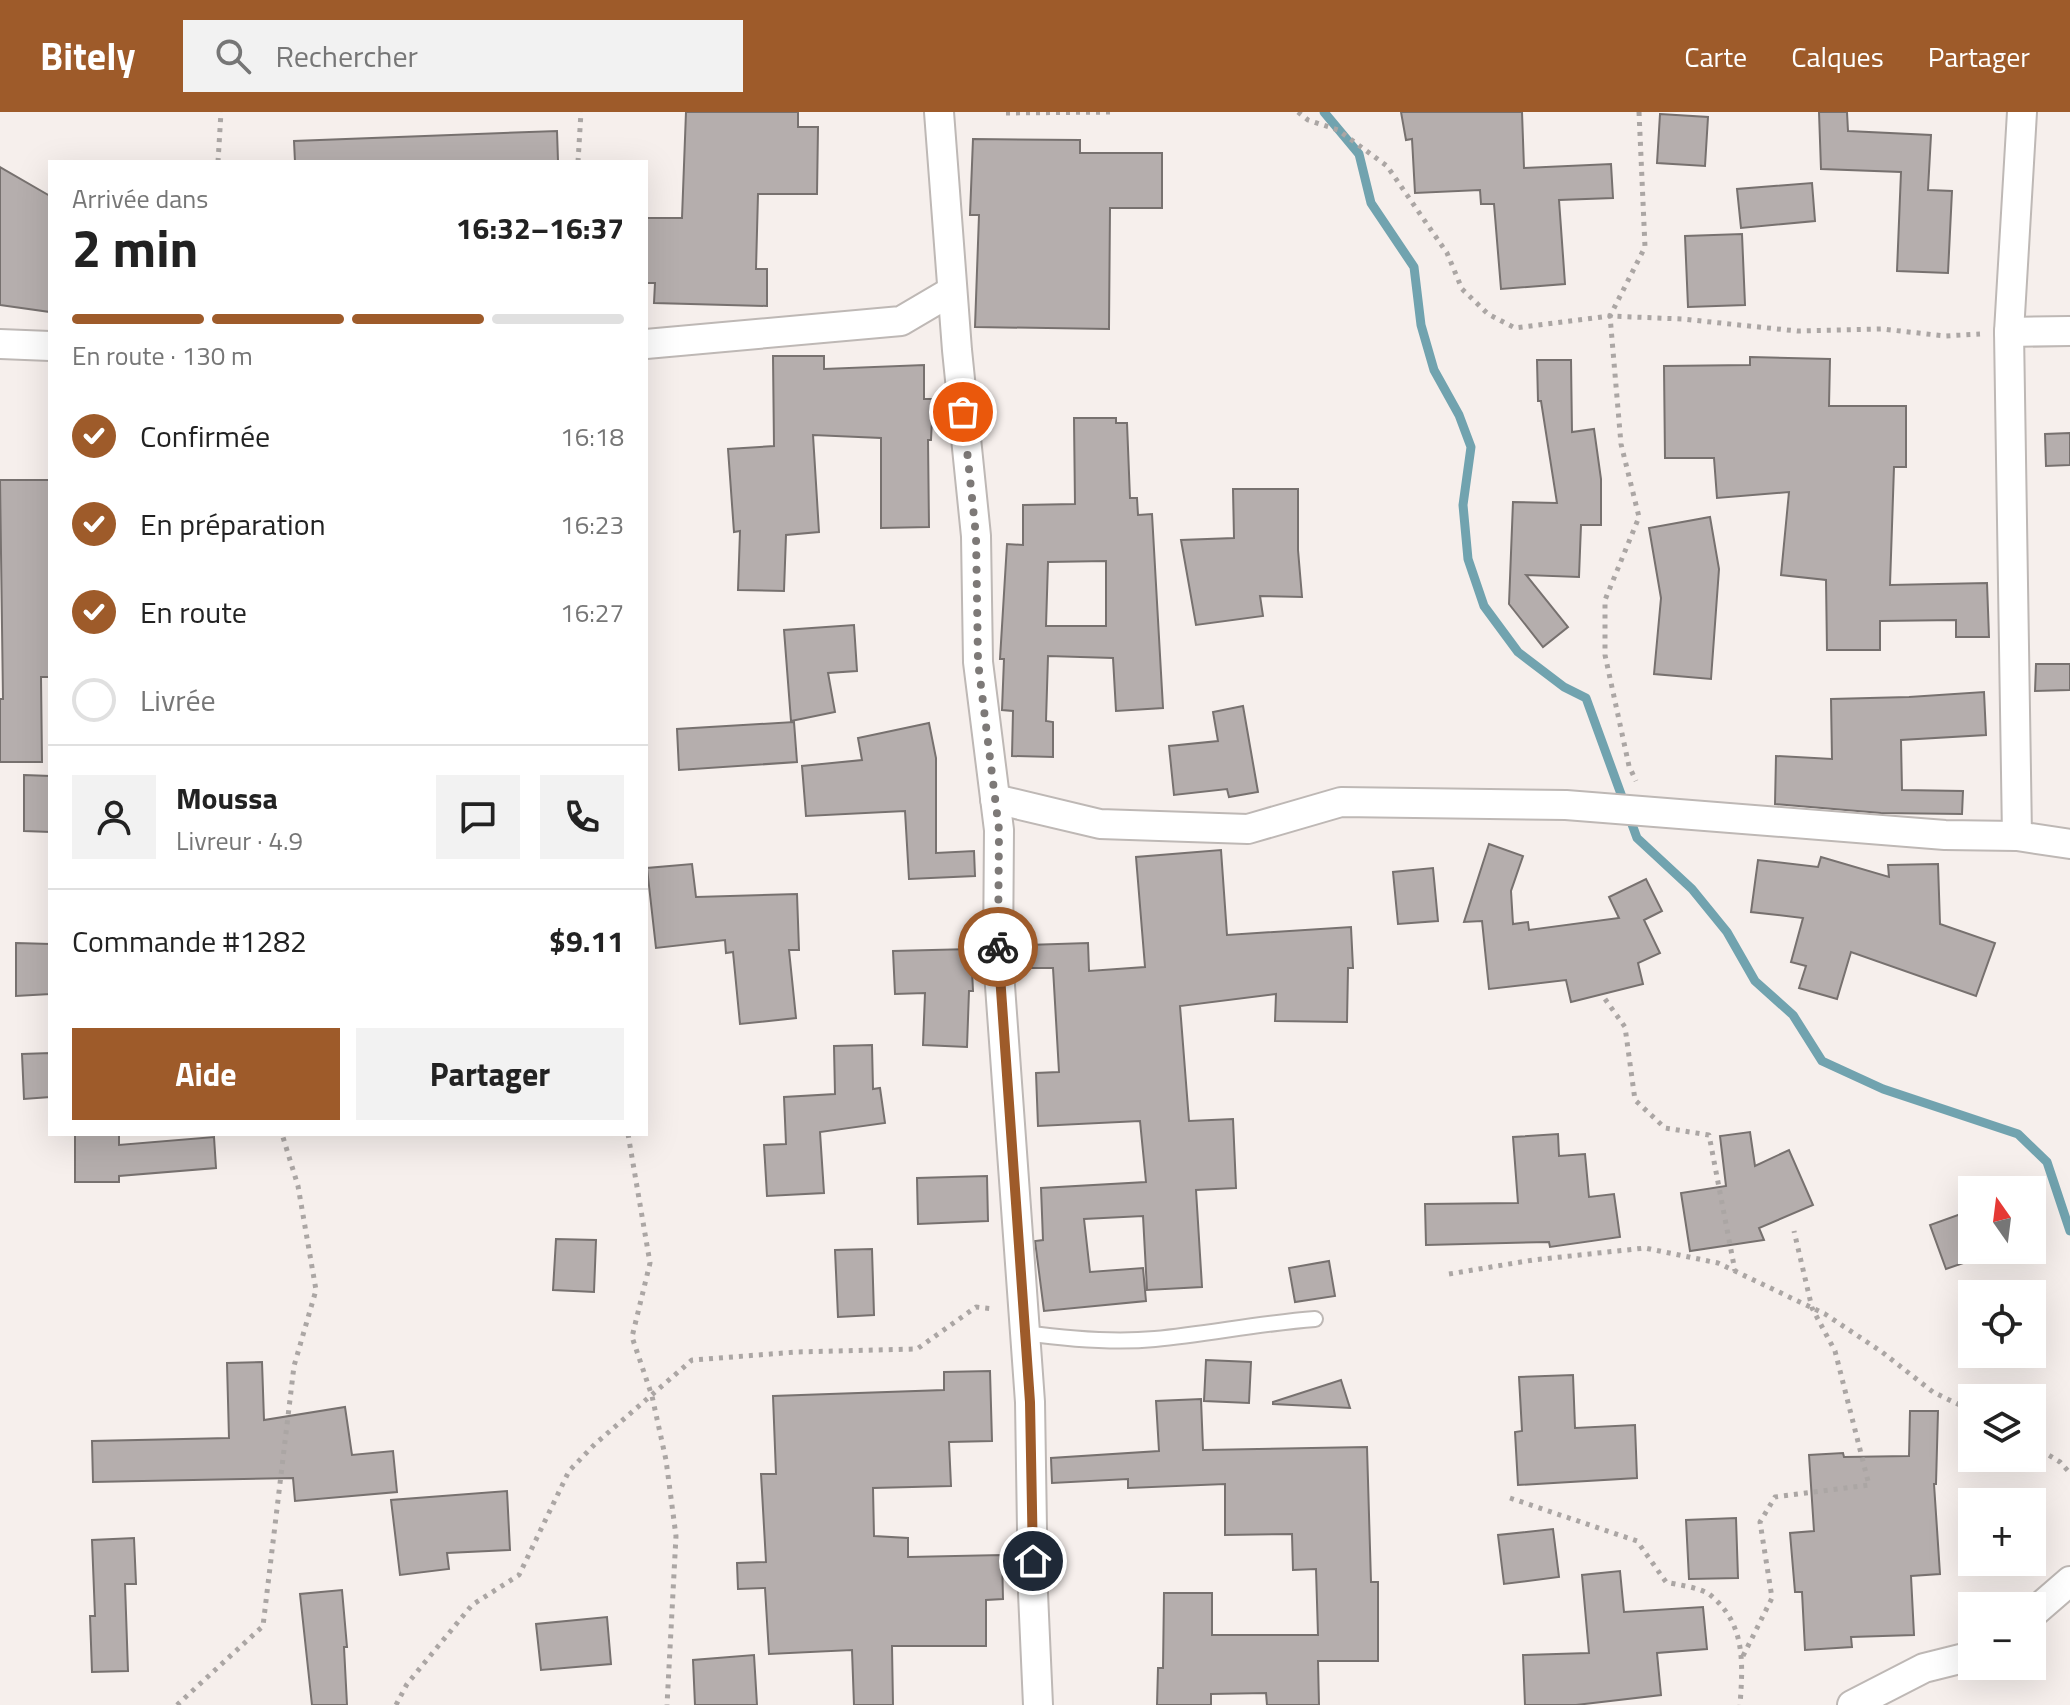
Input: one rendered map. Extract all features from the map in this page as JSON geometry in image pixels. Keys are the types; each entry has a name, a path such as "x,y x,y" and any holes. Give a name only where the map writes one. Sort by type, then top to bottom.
{"street":[{"path":"939,112 952,291 976,536 978,662 999,830 998,958 1030,1402 1038,1705"},
{"path":"2017,836 2009,332 2022,112"},
{"path":"648,344 901,321 952,291"},
{"path":"2009,332 2070,331"},
{"path":"0,344 48,346"},
{"path":"995,799 1100,824 1248,829 1341,802 1566,805 1945,835 2017,836 2070,844"},
{"path":"2046,1602 2070,1581"},
{"path":"1852,1705 1924,1668 1958,1660"}],"lane":[{"path":"1025,1323 1070,1339 1154,1339 1315,1319"}],"path":[{"path":"218,160 221,112"},
{"path":"578,160 581,112"},
{"path":"1006,113 1115,112"},
{"path":"1298,112 1308,120 1338,130 1387,166 1447,253 1462,289 1488,314 1515,328 1610,316 1682,319 1797,331 1882,329 1945,336 2009,332"},
{"path":"1639,112 1645,247 1610,316 1621,444 1639,517 1605,600 1605,655 1629,766 1650,812"},
{"path":"1605,999 1625,1027 1635,1100 1665,1128 1709,1135 1736,1272"},
{"path":"177,1705 263,1626 294,1366 316,1290 298,1186 283,1136"},
{"path":"628,1136 650,1263 632,1337 652,1396 666,1460 676,1536 667,1705"},
{"path":"1743,1656 1772,1598 1760,1522 1775,1497 1869,1485 1835,1351 1812,1308 1794,1231"},
{"path":"1449,1274 1533,1260 1645,1248 1718,1263 1812,1308 1882,1352 1933,1392 1958,1404"},
{"path":"396,1705 407,1684 472,1605 519,1575 569,1471 595,1444 692,1360 797,1352 917,1349 976,1307 1025,1323"},
{"path":"2046,1454 2070,1473"},
{"path":"1510,1498 1637,1541 1666,1582 1707,1592 1731,1618 1743,1656 1740,1705"}],"building":[{"path":"686,112 798,112 798,127 818,127 817,194 758,194 756,269 767,269 767,306 654,303 655,283 648,283 648,218 682,218"},
{"path":"1401,112 1522,112 1524,168 1611,164 1613,198 1559,200 1565,284 1501,289 1494,204 1481,204 1480,190 1415,193 1412,139 1406,140"},
{"path":"1819,112 1847,112 1848,131 1931,135 1928,190 1952,191 1948,273 1897,271 1901,172 1821,169"},
{"path":"1660,114 1708,117 1705,166 1657,163"},
{"path":"557,131 558,160 295,160 294,141"},
{"path":"973,139 1080,140 1080,153 1162,153 1162,208 1110,208 1109,329 975,327 979,215 970,215"},
{"path":"0,167 48,195 48,312 0,305"},
{"path":"1812,183 1815,221 1741,228 1737,189"},
{"path":"1742,234 1745,305 1688,307 1685,236"},
{"path":"773,356 824,356 824,369 924,365 924,399 933,399 931,440 928,440 929,527 881,528 881,438 813,435 819,532 786,535 784,591 738,590 740,531 734,532 728,449 774,446"},
{"path":"1750,357 1830,359 1829,406 1906,406 1906,467 1894,467 1890,585 1987,583 1989,637 1956,637 1956,620 1880,621 1880,650 1827,650 1826,580 1781,575 1789,492 1717,498 1714,458 1665,458 1664,366 1750,365"},
{"path":"1537,360 1571,360 1572,432 1594,429 1601,479 1601,525 1581,525 1579,577 1526,575 1568,627 1543,647 1509,604 1513,502 1557,503 1541,401 1538,401"},
{"path":"1074,418 1116,418 1116,423 1127,423 1130,498 1137,498 1138,515 1152,514 1163,708 1116,711 1113,658 1048,656 1046,721 1053,722 1053,757 1012,756 1013,711 1002,710 1004,659 1000,659 1007,544 1023,545 1023,505 1075,504","holes":["1106,561 1106,626 1046,626 1048,562"]},
{"path":"2070,433 2070,465 2046,466 2045,434"},
{"path":"0,480 48,480 48,677 41,677 42,762 0,762 0,699 3,699"},
{"path":"1233,489 1298,489 1302,597 1260,596 1263,616 1196,625 1181,540 1234,538"},
{"path":"1710,517 1719,569 1711,679 1654,674 1661,598 1649,528"},
{"path":"854,625 857,671 828,673 835,712 791,721 784,630"},
{"path":"2036,664 2070,664 2070,690 2035,691"},
{"path":"1984,692 1986,735 1901,740 1902,790 1963,791 1962,814 1881,813 1775,804 1776,756 1832,759 1831,699"},
{"path":"1243,706 1258,792 1229,797 1227,789 1174,795 1169,746 1218,741 1213,712"},
{"path":"794,722 797,762 679,770 677,729"},
{"path":"929,723 936,758 936,853 974,851 975,876 909,879 905,811 806,816 802,766 862,760 858,738"},
{"path":"24,775 48,776 48,832 24,831"},
{"path":"1489,844 1523,856 1511,891 1513,924 1528,922 1529,930 1619,918 1609,897 1646,879 1662,911 1644,920 1660,953 1638,963 1643,984 1571,1002 1566,980 1489,989 1482,921 1464,922"},
{"path":"1221,850 1227,935 1351,927 1353,968 1348,968 1347,1022 1275,1021 1276,994 1180,1006 1189,1121 1233,1119 1236,1188 1196,1190 1202,1287 1147,1290 1143,1216 1084,1219 1090,1272 1143,1268 1146,1301 1044,1311 1035,1241 1043,1240 1041,1188 1146,1182 1140,1121 1038,1126 1036,1073 1059,1072 1053,968 1027,968 1027,945 1088,943 1089,971 1145,967 1136,857"},
{"path":"1821,857 1889,877 1888,865 1938,864 1940,924 1995,943 1976,996 1851,952 1837,999 1799,988 1806,966 1791,962 1803,918 1751,912 1758,860 1818,867"},
{"path":"692,864 696,897 797,894 799,950 789,950 796,1018 740,1024 733,952 726,953 725,940 656,948 648,868"},
{"path":"1433,868 1438,921 1398,924 1393,872"},
{"path":"16,943 48,944 48,994 16,996"},
{"path":"971,949 973,991 969,991 967,1047 923,1045 925,993 895,994 893,951"},
{"path":"872,1045 873,1089 880,1088 885,1123 820,1132 824,1193 767,1196 764,1145 786,1144 784,1097 835,1094 834,1046"},
{"path":"48,1053 48,1097 24,1099 22,1054"},
{"path":"1750,1132 1755,1166 1789,1150 1813,1205 1759,1228 1764,1240 1690,1251 1681,1193 1726,1186 1720,1136"},
{"path":"1558,1134 1559,1156 1585,1154 1589,1197 1614,1194 1620,1237 1550,1247 1549,1242 1426,1245 1425,1204 1518,1203 1513,1137"},
{"path":"75,1136 119,1136 119,1145 214,1137 216,1168 119,1176 119,1182 75,1182"},
{"path":"987,1176 988,1221 918,1224 917,1178"},
{"path":"1958,1215 1958,1264 1960,1264 1946,1269 1930,1225"},
{"path":"556,1239 596,1240 594,1292 553,1290"},
{"path":"872,1249 874,1315 838,1317 835,1250"},
{"path":"1329,1261 1335,1296 1295,1302 1289,1268"},
{"path":"1206,1360 1251,1362 1249,1403 1204,1401"},
{"path":"262,1362 264,1420 345,1407 352,1455 393,1451 397,1492 295,1501 293,1478 93,1482 92,1441 229,1438 227,1363"},
{"path":"990,1371 992,1441 949,1442 951,1486 873,1488 874,1536 908,1538 908,1557 1002,1555 1003,1599 986,1600 986,1646 892,1646 893,1705 854,1705 852,1650 769,1654 765,1588 738,1589 737,1563 766,1562 761,1474 776,1474 773,1396 944,1390 944,1372"},
{"path":"1573,1375 1575,1428 1635,1425 1637,1478 1518,1485 1515,1432 1522,1431 1519,1377"},
{"path":"1341,1380 1350,1408 1273,1404 1273,1402"},
{"path":"1201,1399 1203,1450 1367,1447 1371,1582 1378,1582 1378,1661 1318,1661 1319,1705 1267,1705 1266,1693 1211,1694 1211,1705 1157,1705 1158,1668 1163,1668 1164,1593 1212,1593 1212,1635 1318,1635 1316,1569 1293,1570 1292,1534 1225,1535 1225,1484 1128,1488 1128,1479 1052,1483 1051,1458 1159,1451 1156,1401"},
{"path":"1910,1411 1938,1411 1934,1484 1940,1574 1911,1576 1914,1635 1851,1637 1852,1647 1805,1650 1802,1592 1795,1592 1790,1533 1814,1531 1809,1455 1909,1456"},
{"path":"507,1491 510,1550 447,1553 449,1569 400,1575 391,1500"},
{"path":"1736,1518 1738,1578 1689,1579 1686,1520"},
{"path":"1553,1529 1559,1577 1504,1584 1498,1535"},
{"path":"134,1538 136,1584 125,1584 128,1671 92,1672 90,1616 95,1616 92,1540"},
{"path":"1620,1571 1624,1612 1703,1607 1707,1649 1657,1653 1661,1695 1576,1705 1525,1705 1523,1655 1589,1653 1582,1575"},
{"path":"342,1590 347,1647 344,1647 347,1705 312,1705 300,1594"},
{"path":"607,1617 611,1664 541,1670 536,1624"},
{"path":"754,1655 757,1705 695,1705 693,1660"}],"waterway":[{"path":"1324,112 1359,154 1371,203 1414,267 1421,325 1434,370 1459,415 1471,447 1463,505 1468,559 1484,606 1518,652 1564,687 1586,698 1637,838 1692,889 1727,932 1755,981 1793,1015 1822,1061 1883,1089 2018,1134 2047,1162 2070,1231"}],"way so far":[{"path":"963,412 976,536 978,662 999,830 998,947"}],"route":[{"path":"998,947 1030,1402 1033,1561"}]}
